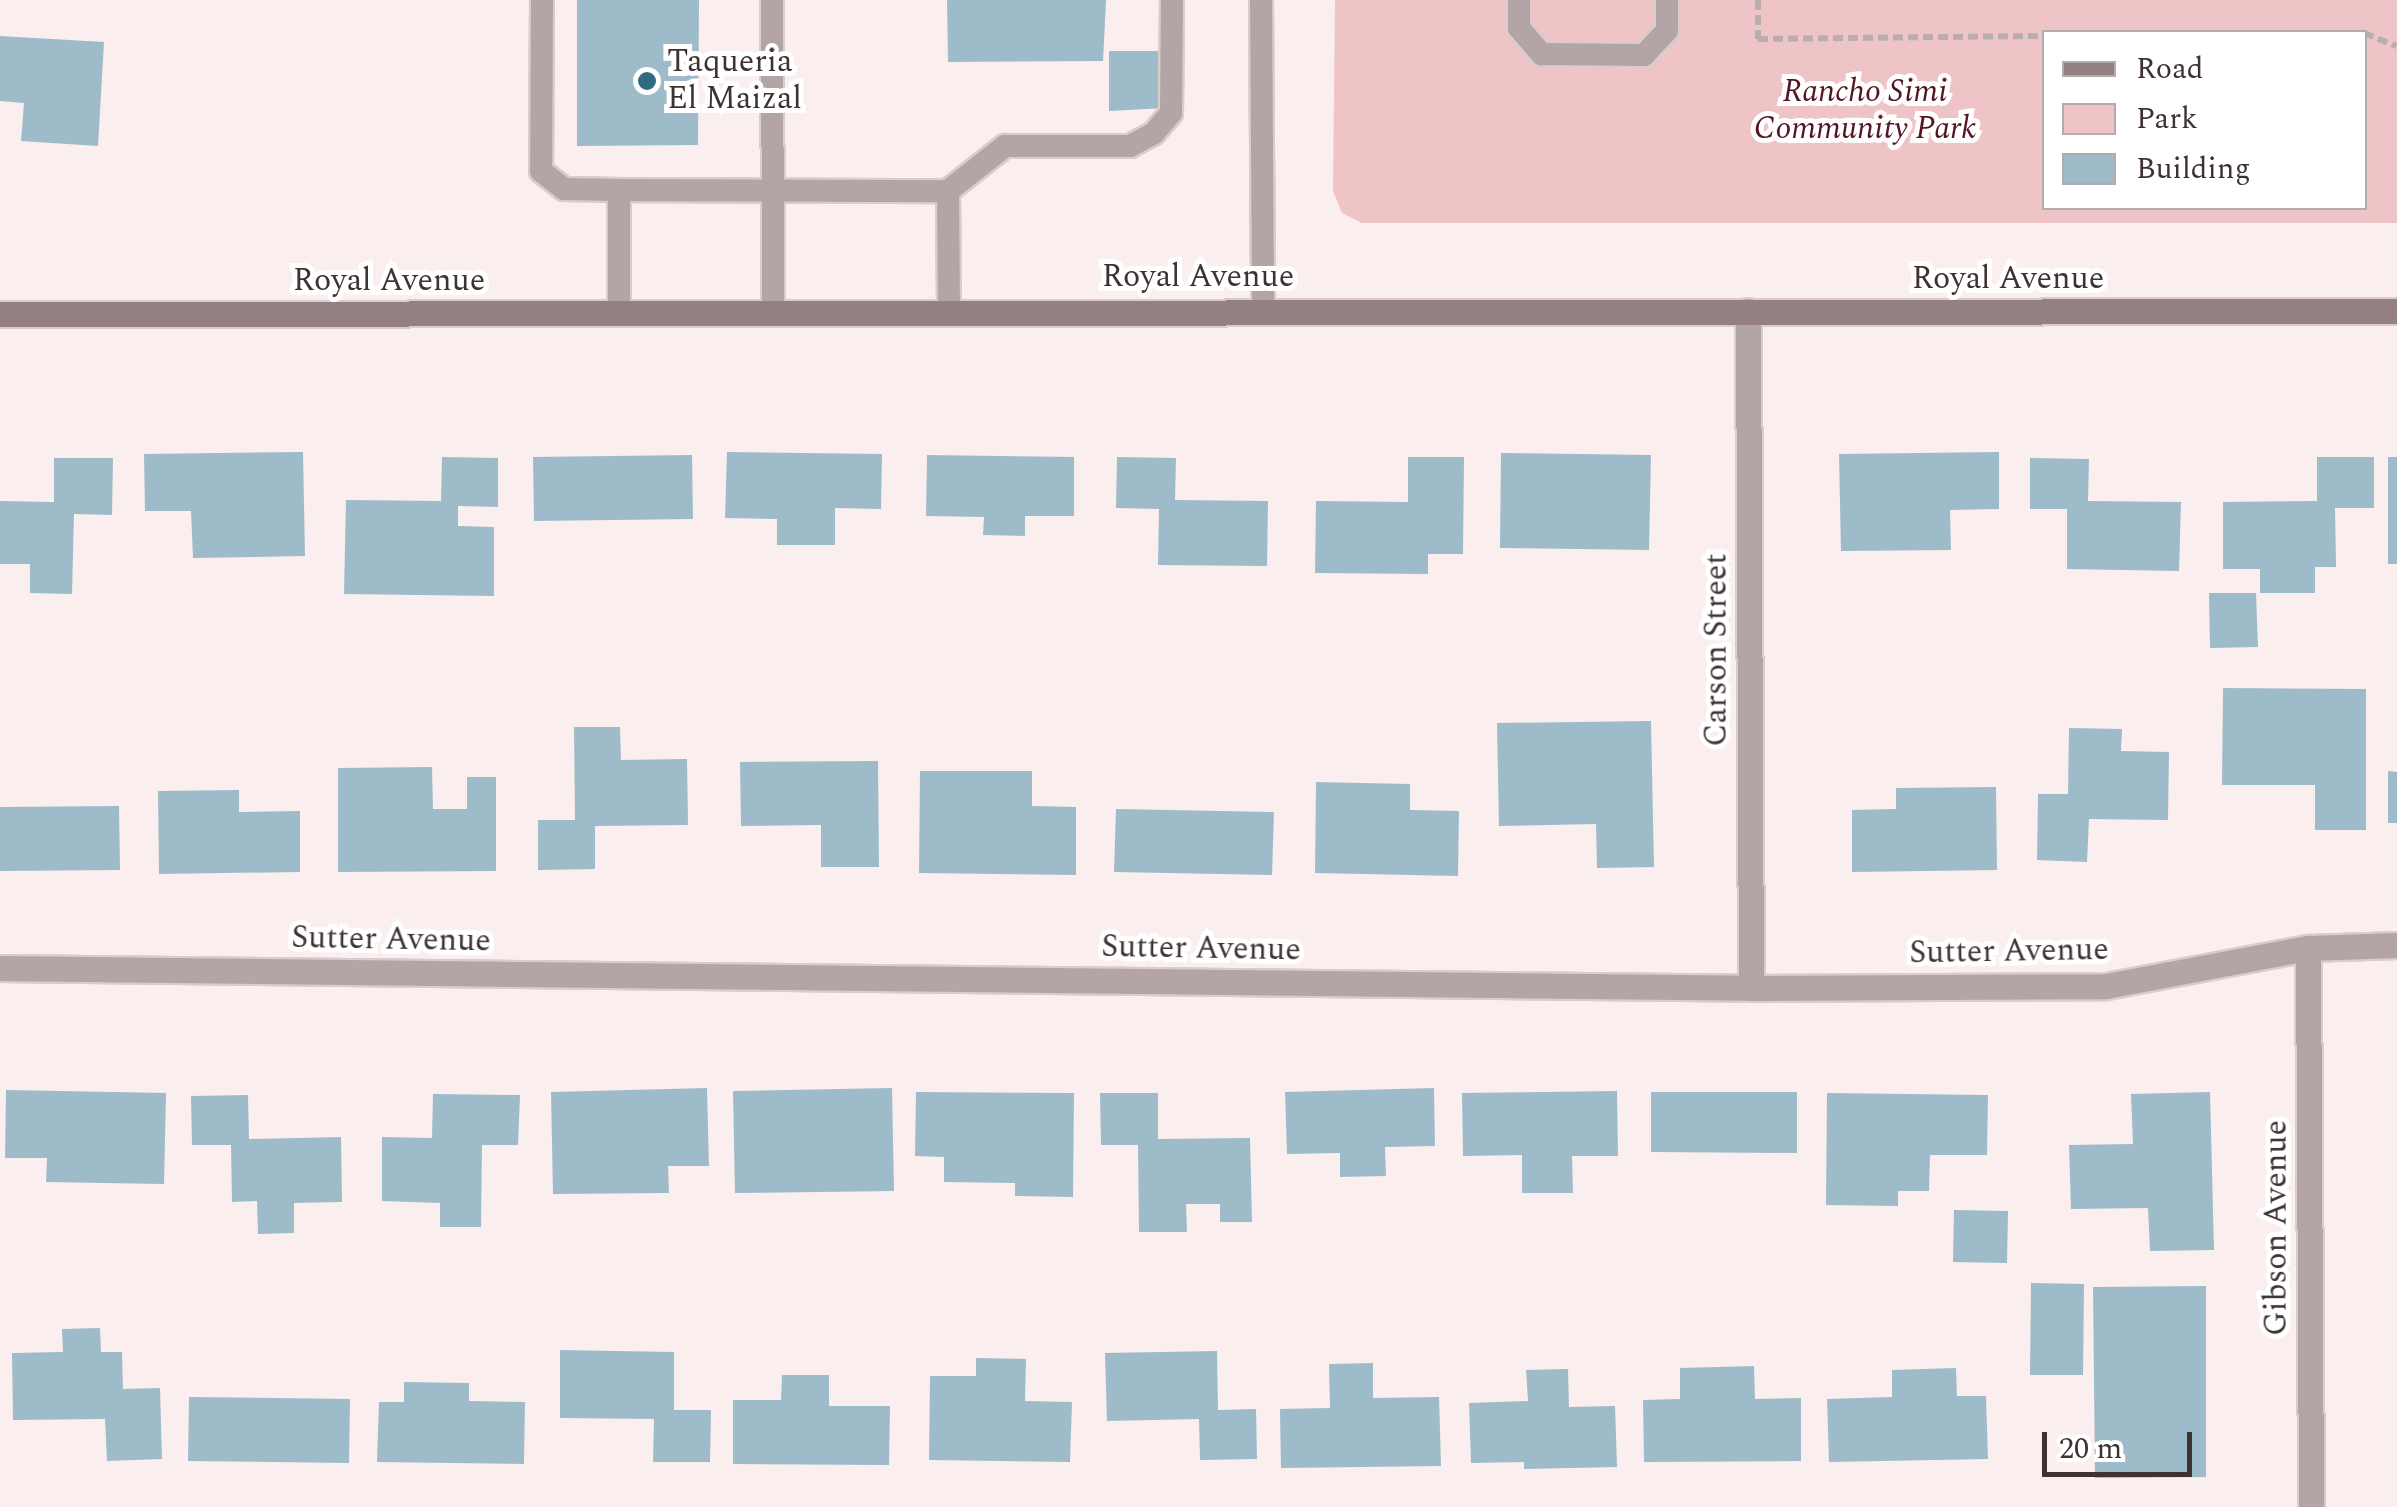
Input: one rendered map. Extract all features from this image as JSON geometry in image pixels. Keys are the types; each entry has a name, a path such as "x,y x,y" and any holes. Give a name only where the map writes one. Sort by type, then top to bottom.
{"main road":[{"name":"Royal Avenue","path":"0,314 2397,311"}],"street":[{"name":"Carson Street","path":"1748,311 1751,988"},
{"name":"Sutter Avenue","path":"0,968 1751,988 2106,986 2308,948 2397,945"},
{"name":"Gibson Avenue","path":"2308,948 2311,1507"}],"lane":[{"path":"542,0 541,171 564,190 948,191 1005,146 1130,146 1154,133 1171,113 1172,0"},
{"path":"772,0 772,311"},
{"path":"1261,0 1262,310"},
{"path":"1519,0 1519,28 1542,54 1644,56 1667,30 1667,0"},
{"path":"619,190 619,314"},
{"path":"948,191 949,310"}],"path":[{"path":"1758,0 1758,39 2042,36"},
{"path":"2367,34 2397,46"}],"green space":[{"name":"Rancho Simi Community Park","path":"1335,0 2397,0 2397,223 1362,223 1342,213 1333,191"}],"building":[{"path":"577,0 699,0 698,145 577,146"},
{"path":"947,0 1106,0 1103,61 948,62"},
{"path":"0,36 104,42 98,146 21,141 24,103 0,101"},
{"path":"1109,51 1166,51 1166,108 1109,111"},
{"path":"303,452 305,556 193,558 191,511 145,511 144,454"},
{"path":"727,452 882,454 881,509 835,508 835,545 777,545 777,519 725,518"},
{"path":"1999,452 1999,509 1950,510 1951,550 1841,551 1839,454"},
{"path":"1501,453 1651,455 1649,550 1500,548"},
{"path":"692,455 693,519 534,521 533,457"},
{"path":"927,455 1074,457 1074,516 1025,516 1025,536 983,535 984,517 926,516"},
{"path":"442,457 498,458 498,507 458,506 458,526 494,527 494,596 344,594 346,500 441,501"},
{"path":"1117,457 1176,458 1175,500 1268,501 1267,566 1158,565 1159,509 1116,508"},
{"path":"1408,457 1464,457 1463,554 1428,554 1428,574 1315,573 1316,501 1408,502"},
{"path":"2317,457 2374,457 2374,508 2335,508 2336,567 2315,567 2315,593 2260,593 2260,569 2223,569 2223,502 2317,501"},
{"path":"2388,457 2397,457 2397,564 2388,564"},
{"path":"54,458 113,458 112,515 74,514 72,594 30,593 30,564 0,564 0,501 54,502"},
{"path":"2030,458 2089,459 2088,501 2181,502 2179,571 2067,569 2067,509 2030,509"},
{"path":"2209,593 2256,593 2258,647 2210,648"},
{"path":"2223,688 2366,689 2366,830 2315,830 2315,785 2222,785"},
{"path":"1651,721 1654,867 1597,868 1596,824 1499,826 1497,723"},
{"path":"574,727 620,727 621,760 687,759 688,825 595,826 595,869 538,870 538,820 575,820"},
{"path":"2069,728 2122,729 2121,751 2169,752 2168,820 2089,819 2087,862 2037,860 2038,794 2068,794"},
{"path":"878,761 879,867 821,867 821,825 741,826 740,762"},
{"path":"432,767 433,809 467,809 467,777 496,777 496,871 338,872 338,768"},
{"path":"920,771 1032,771 1032,806 1076,807 1076,875 919,873"},
{"path":"2388,771 2397,772 2397,823 2388,823"},
{"path":"1316,782 1410,784 1410,810 1459,811 1458,876 1315,873"},
{"path":"1996,787 1997,870 1852,872 1852,810 1896,809 1896,788"},
{"path":"239,790 239,812 300,811 300,872 159,874 158,791"},
{"path":"119,806 120,870 0,871 0,807"},
{"path":"1116,809 1274,812 1272,875 1114,872"},
{"path":"707,1088 709,1166 668,1166 669,1193 553,1194 551,1092"},
{"path":"892,1088 894,1191 735,1193 733,1091"},
{"path":"1434,1088 1435,1146 1385,1147 1386,1176 1340,1177 1340,1153 1287,1154 1285,1092"},
{"path":"6,1090 166,1093 164,1184 46,1182 47,1158 5,1158"},
{"path":"1617,1091 1618,1156 1572,1156 1573,1193 1522,1193 1522,1155 1463,1156 1462,1093"},
{"path":"916,1092 1074,1093 1073,1197 1015,1196 1015,1183 944,1182 944,1157 915,1156"},
{"path":"1651,1092 1797,1092 1797,1153 1651,1152"},
{"path":"2210,1092 2214,1250 2150,1251 2148,1208 2071,1209 2069,1145 2133,1144 2131,1094"},
{"path":"1100,1093 1158,1093 1158,1139 1250,1138 1252,1222 1220,1222 1220,1204 1186,1204 1187,1232 1139,1232 1138,1145 1101,1145"},
{"path":"1827,1093 1988,1095 1987,1155 1930,1155 1929,1191 1898,1191 1898,1206 1826,1205"},
{"path":"433,1094 520,1095 518,1145 482,1145 481,1227 440,1227 440,1203 382,1201 382,1137 432,1138"},
{"path":"248,1095 249,1139 341,1137 342,1202 294,1203 294,1233 258,1234 257,1201 232,1202 231,1145 192,1145 191,1096"},
{"path":"1954,1210 2008,1211 2007,1263 1953,1262"},
{"path":"2031,1283 2084,1284 2083,1375 2030,1375"},
{"path":"2206,1286 2206,1477 2095,1478 2093,1287"},
{"path":"100,1328 101,1352 122,1352 123,1389 160,1388 162,1459 107,1461 105,1419 13,1420 12,1353 63,1352 62,1329"},
{"path":"560,1350 674,1352 674,1410 711,1410 710,1462 653,1462 654,1419 560,1418"},
{"path":"1217,1351 1218,1410 1256,1409 1257,1459 1200,1460 1199,1419 1107,1421 1105,1353"},
{"path":"976,1358 1026,1359 1025,1401 1072,1402 1070,1462 929,1460 930,1376 976,1376"},
{"path":"1373,1363 1373,1398 1439,1397 1441,1466 1281,1468 1280,1409 1330,1408 1329,1364"},
{"path":"1754,1366 1755,1399 1801,1398 1801,1461 1644,1462 1643,1400 1680,1399 1680,1368"},
{"path":"1956,1368 1957,1396 1986,1396 1988,1459 1829,1462 1827,1399 1892,1397 1892,1370"},
{"path":"1568,1369 1569,1407 1615,1406 1617,1467 1524,1469 1524,1462 1471,1463 1469,1403 1528,1401 1526,1370"},
{"path":"782,1375 829,1375 829,1406 890,1406 889,1465 733,1464 733,1400 781,1400"},
{"path":"404,1382 469,1383 469,1401 525,1402 524,1464 377,1462 379,1402 404,1402"},
{"path":"189,1397 350,1399 349,1463 188,1461"}],"place":[{"name":"Taqueria El Maizal","path":"647,81"}]}
